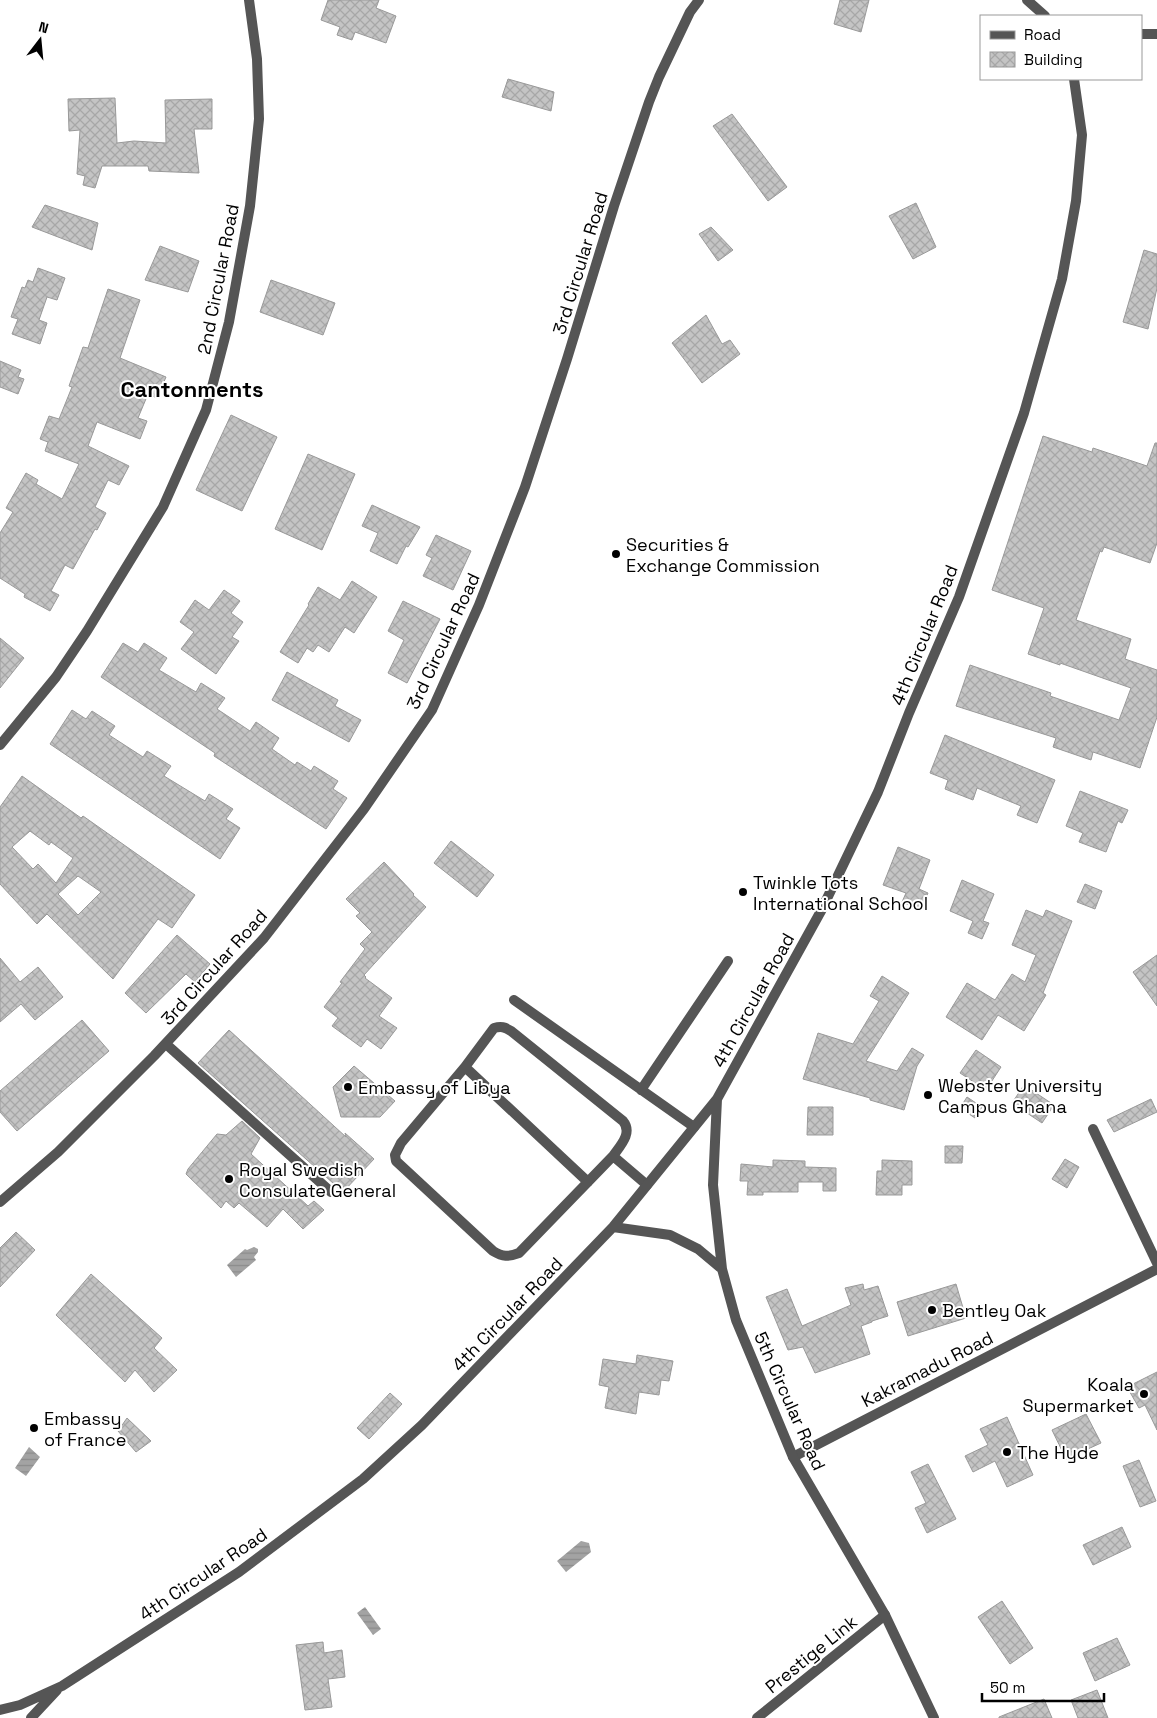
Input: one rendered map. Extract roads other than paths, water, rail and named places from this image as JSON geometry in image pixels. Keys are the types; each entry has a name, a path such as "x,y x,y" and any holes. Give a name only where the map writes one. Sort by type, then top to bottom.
{"street":[{"name":"2nd Circular Road","path":"0,745 56,677 87,631 163,506 206,410 229,322 250,206 259,119 257,59 248,0"},
{"name":"3rd Circular Road","path":"0,1202 58,1152 166,1044 264,938 364,809 432,710 479,605 525,487 649,102 690,12 699,0"},
{"path":"1027,0 1045,15"},
{"path":"1142,34 1157,34"},
{"name":"4th Circular Road","path":"0,1710 20,1705 62,1686 239,1572 363,1479 422,1426 614,1227 716,1099 821,911 878,792 959,597 1015,439 1062,278 1076,201 1082,135 1074,80"},
{"path":"641,1090 728,961"},
{"path":"514,1000 694,1127"},
{"path":"506,1027 627,1126 628,1131 613,1156 518,1253 510,1257 502,1256 493,1251 396,1161 397,1148 465,1067 494,1028 506,1027"},
{"path":"166,1044 331,1192"},
{"path":"465,1067 588,1182"},
{"name":"5th Circular Road","path":"716,1099 712,1185 722,1269 736,1320 793,1456 885,1615 934,1718"},
{"path":"1093,1129 1157,1263"},
{"path":"613,1156 647,1185"},
{"path":"614,1227 670,1235 698,1249 722,1269"},
{"name":"Kakramadu Road","path":"793,1456 1157,1269"},
{"name":"Prestige Link","path":"757,1718 885,1615"},
{"name":"4th Circular Road","path":"31,1718 62,1686"}],"place":[{"name":"Securities & Exchange Commission","path":"616,554"},
{"name":"Twinkle Tots International School","path":"743,892"},
{"name":"Embassy of Libya","path":"348,1087"},
{"name":"Webster University Campus Ghana","path":"928,1095"},
{"name":"Royal Swedish Consulate General","path":"229,1179"},
{"name":"Bentley Oak","path":"932,1310"},
{"name":"Koala Supermarket","path":"1144,1394"},
{"name":"Embassy of France","path":"34,1428"},
{"name":"The Hyde","path":"1007,1452"}],"district":[{"name":"Cantonments","path":"192,389"}]}
